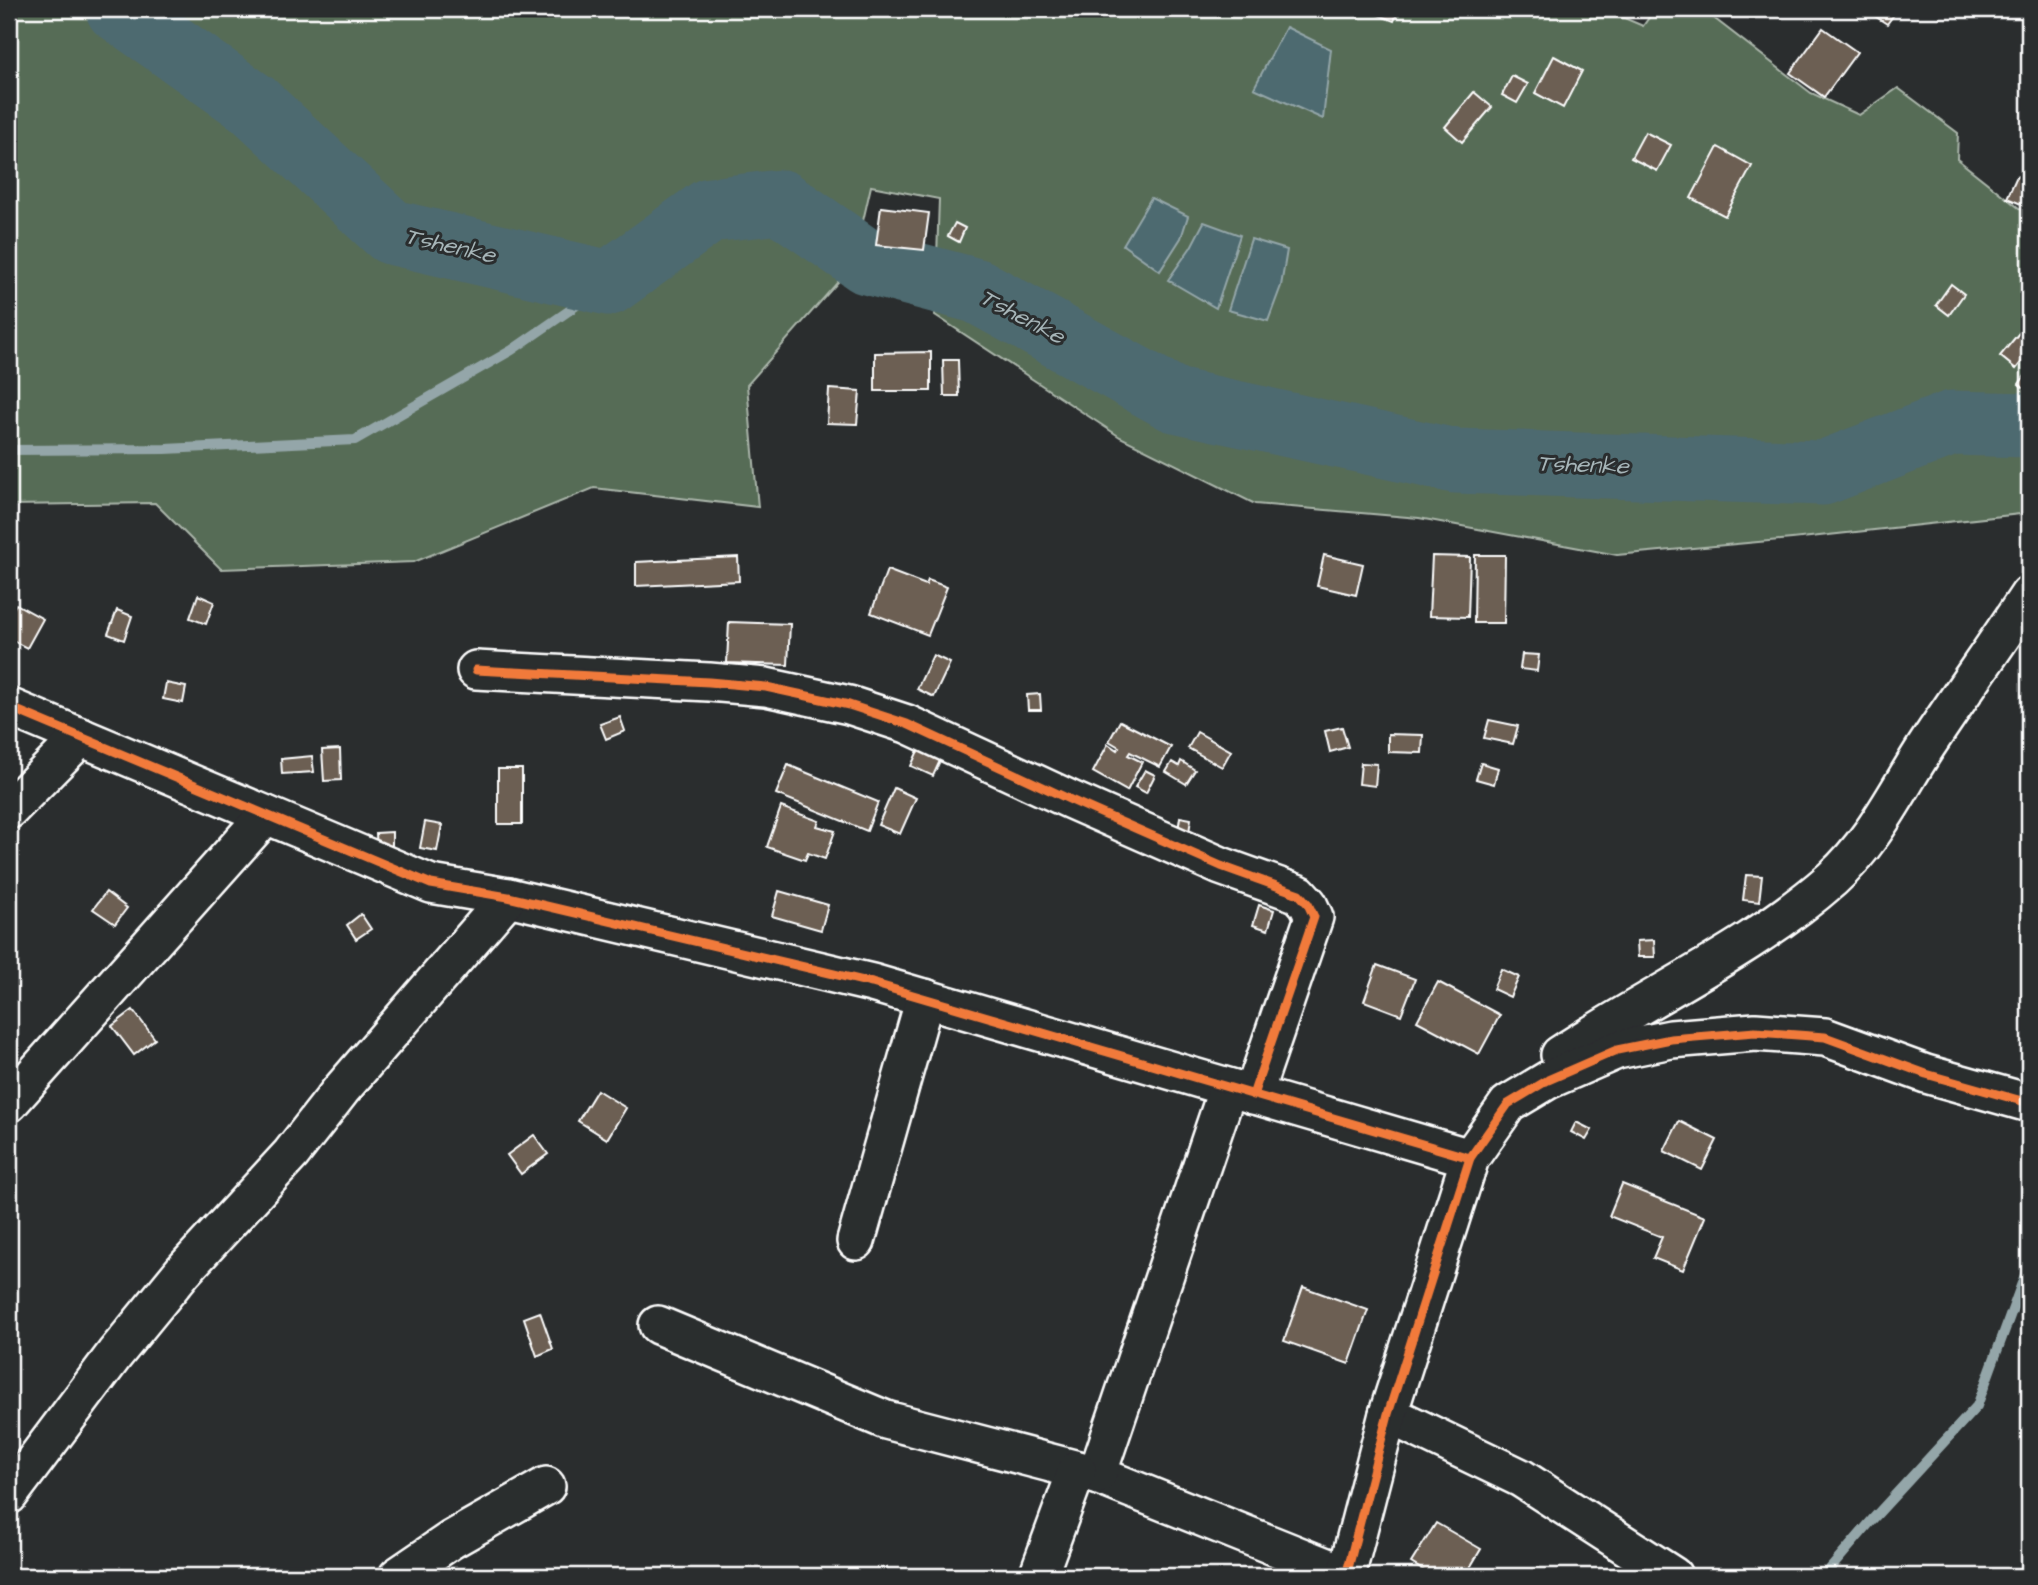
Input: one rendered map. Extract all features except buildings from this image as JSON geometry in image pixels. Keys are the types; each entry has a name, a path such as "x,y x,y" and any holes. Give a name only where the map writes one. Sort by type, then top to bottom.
{"street":[{"path":"658,1325 886,1420 1087,1472 1346,1576 1388,1414 1470,1158 1508,1104 1536,1075 1561,1055 1614,1021 1721,960 1802,903 1833,877 1859,850 1885,816 1926,746 2029,595"},
{"path":"476,670 766,687 849,705 906,724 1221,866 1299,894 1308,904 1314,916 1087,1472 1038,1576"},
{"path":"9,707 431,884 508,897 872,983 1470,1158"},
{"path":"9,810 81,737"},
{"path":"9,1103 266,814"},
{"path":"9,1495 115,1354 175,1282 291,1154 341,1090 508,897"},
{"path":"856,1241 925,998"},
{"path":"1508,1104 1548,1080 1617,1050 1671,1039 1755,1032 1825,1038 1926,1074 2029,1103"},
{"path":"1388,1414 1521,1478 1673,1576"},
{"path":"398,1576 451,1539 546,1486"}],"green space":[{"path":"9,9 1603,9 1643,26 1655,9 1702,9 1811,93 1859,115 1898,88 1958,133 1957,159 2029,216 2029,513 1617,555 1419,518 1255,504 1120,437 935,315 939,199 871,186 853,265 747,385 758,507 594,488 414,562 221,569 155,503 9,505"}],"water":[{"path":"1286,27 1331,49 1323,119 1254,88"},
{"path":"1151,198 1188,216 1181,238 1160,271 1123,245"},
{"path":"1204,222 1240,235 1216,308 1168,280 1191,247"},
{"path":"1251,239 1287,250 1281,286 1268,321 1228,310"}],"waterway":[{"name":"Tshenke","path":"118,9 253,104 391,232 609,283 710,210 781,202 867,262 977,291 1175,400 1455,461 1823,473 1952,423 2029,425"},
{"path":"9,450 165,449 355,440 512,350 609,283"},
{"path":"1824,1576 1977,1406 2029,1264"}],"cycle path":[{"path":"476,670 766,687 849,705 907,724 1221,866 1299,894 1314,917 1253,1095"},
{"path":"9,707 431,884 508,897 872,983 1470,1158"},
{"path":"1346,1576 1388,1414 1470,1158 1508,1104 1548,1080 1617,1050 1671,1039 1755,1032 1825,1037 1926,1074 2029,1103"}]}
